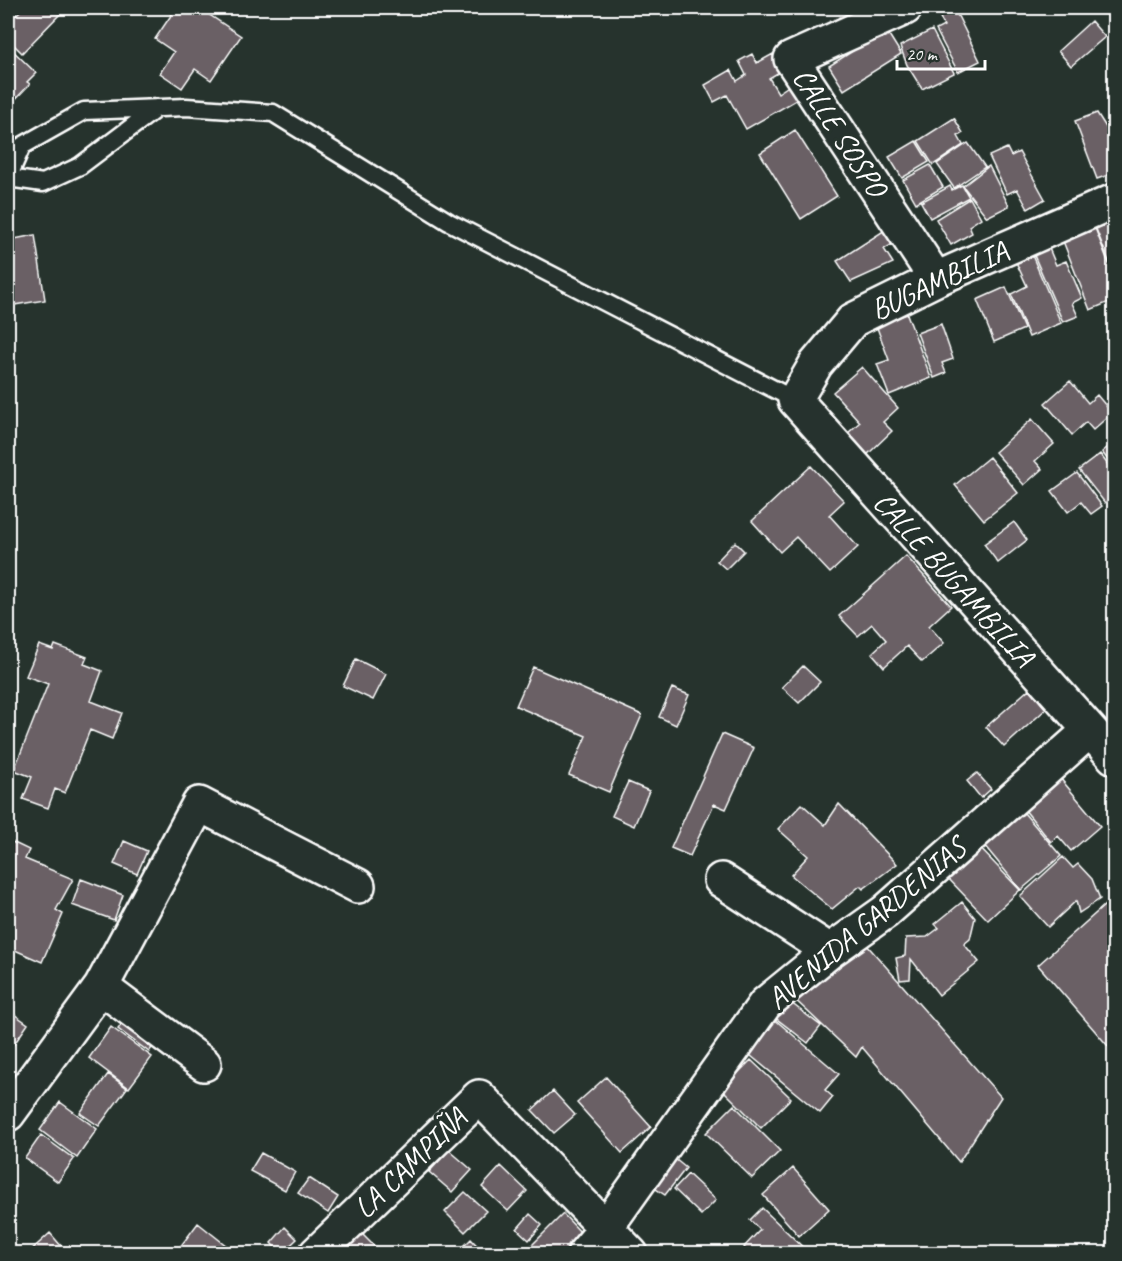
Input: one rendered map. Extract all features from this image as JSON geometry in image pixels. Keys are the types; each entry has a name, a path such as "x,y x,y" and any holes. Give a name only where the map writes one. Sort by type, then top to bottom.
{"street":[{"name":"CALLE SOSPO","path":"906,8 791,59 936,279"},
{"name":"BUGAMBILIA","path":"795,400 816,364 854,320 936,279 1114,201"},
{"name":"CALLE BUGAMBILIA","path":"795,400 1114,757"},
{"name":"AVENIDA GARDENIAS","path":"584,1254 606,1228 765,1004 830,951 885,912 1089,731"},
{"path":"8,1114 101,987 199,804 358,886"},
{"path":"721,880 830,951"},
{"path":"101,987 204,1064"},
{"name":"LA CAMPIÑA","path":"316,1254 479,1097 606,1228"},
{"path":"606,1228 631,1254"}],"lane":[{"path":"158,108 80,166 43,183 8,178 22,146 84,111 158,108 186,107 273,113 449,222 795,400"}],"building":[{"path":"23,8 52,8 60,14 22,53 8,39 8,23"},
{"path":"176,8 199,8 241,36 211,80 195,69 182,88 160,73 174,52 155,39"},
{"path":"954,8 980,61 958,72 936,30 944,26 939,15"},
{"path":"1091,21 1105,37 1071,66 1058,51"},
{"path":"886,30 901,54 844,90 829,66"},
{"path":"932,30 954,73 922,89 907,65 900,46"},
{"path":"8,46 36,73 27,82 30,84 8,107"},
{"path":"752,54 757,63 773,54 783,70 769,78 778,93 790,85 798,99 746,129 727,95 714,102 705,85 731,70 737,81 746,75 739,61"},
{"path":"1097,113 1114,140 1114,173 1097,179 1075,121"},
{"path":"954,118 963,133 958,136 963,145 933,165 918,141"},
{"path":"795,130 837,196 801,219 760,153"},
{"path":"916,141 929,162 902,178 889,157"},
{"path":"968,143 985,167 954,188 937,164"},
{"path":"1007,148 1011,156 1019,152 1045,199 1028,209 1017,189 1007,194 989,156"},
{"path":"930,165 943,187 916,203 903,180"},
{"path":"989,166 1009,206 987,217 963,186"},
{"path":"962,185 969,197 930,218 921,202 950,186 952,190"},
{"path":"970,198 981,218 969,226 972,233 951,245 936,219"},
{"path":"1114,221 1114,274 1096,229"},
{"path":"1095,228 1114,277 1114,300 1090,310 1063,241"},
{"path":"885,230 893,244 884,249 893,263 851,282 837,261"},
{"path":"35,235 45,300 8,306 8,254 11,253 9,240"},
{"path":"1048,246 1056,265 1066,261 1082,298 1072,303 1078,316 1063,322 1033,253"},
{"path":"1031,253 1061,323 1029,337 1011,294 1027,286 1015,260"},
{"path":"1006,287 1024,329 994,342 977,300"},
{"path":"907,314 931,378 889,395 877,364 889,360 876,325"},
{"path":"941,324 953,359 942,363 946,373 934,378 917,333"},
{"path":"862,367 898,408 883,422 892,431 867,455 847,434 860,422 833,392"},
{"path":"1070,381 1088,403 1097,395 1112,413 1093,430 1086,422 1072,435 1045,403"},
{"path":"1032,419 1054,444 1035,461 1042,469 1024,485 995,452"},
{"path":"1114,442 1114,468 1102,452"},
{"path":"1100,454 1114,473 1108,481 1114,489 1114,495 1105,503 1079,470"},
{"path":"989,457 1018,493 984,520 955,485"},
{"path":"811,466 844,501 829,515 858,547 830,573 796,537 780,552 752,521"},
{"path":"1077,473 1102,506 1091,514 1081,502 1068,512 1052,491"},
{"path":"1014,522 1027,540 998,563 984,544"},
{"path":"735,542 744,551 726,569 717,561"},
{"path":"906,556 951,606 929,626 944,643 922,662 907,646 884,667 872,653 886,640 872,624 858,636 839,616"},
{"path":"39,645 53,650 55,645 87,657 84,664 102,671 91,701 122,713 112,739 90,730 65,793 55,789 48,808 23,799 32,777 14,770 48,684 26,676"},
{"path":"356,659 386,674 373,700 343,686"},
{"path":"803,666 820,682 799,703 782,687"},
{"path":"533,667 642,715 609,792 569,775 586,736 516,706"},
{"path":"672,688 689,695 676,725 659,717"},
{"path":"1029,689 1046,709 1004,747 986,727"},
{"path":"722,734 754,748 726,809 714,804 690,856 671,848"},
{"path":"977,773 991,789 981,798 967,781"},
{"path":"1060,778 1100,826 1071,851 1058,836 1051,842 1024,809"},
{"path":"628,782 649,791 634,826 612,816"},
{"path":"802,804 825,825 839,804 897,864 863,889 860,886 832,909 791,875 808,856 778,829"},
{"path":"1018,806 1061,856 1021,890 979,839"},
{"path":"8,840 29,850 25,859 73,879 56,910 63,914 42,962 8,947"},
{"path":"124,841 147,851 137,874 114,864"},
{"path":"977,845 1020,890 988,920 945,875"},
{"path":"1063,857 1073,868 1078,864 1092,879 1100,899 1079,913 1076,901 1048,927 1020,896"},
{"path":"81,879 123,895 114,920 72,905"},
{"path":"1114,897 1114,1053 1038,965"},
{"path":"962,902 975,918 970,939 964,944 979,962 939,995 911,959 910,979 900,980 896,958 905,956 906,938 927,937 939,928 935,924"},
{"path":"858,935 1001,1097 959,1162 862,1047 856,1057 789,994"},
{"path":"786,999 821,1026 808,1043 773,1016"},
{"path":"8,1010 28,1024 8,1053"},
{"path":"130,1013 161,1035 149,1052 118,1029"},
{"path":"773,1018 839,1074 825,1090 833,1097 820,1113 745,1051"},
{"path":"111,1027 152,1057 129,1088 89,1058"},
{"path":"751,1060 791,1098 761,1128 722,1089"},
{"path":"108,1074 127,1088 99,1126 80,1113"},
{"path":"606,1077 651,1127 622,1153 577,1103"},
{"path":"553,1091 575,1115 554,1133 532,1110"},
{"path":"60,1102 97,1129 77,1158 40,1130"},
{"path":"734,1105 780,1151 752,1178 706,1133"},
{"path":"41,1135 74,1159 58,1182 25,1158"},
{"path":"449,1150 472,1170 452,1192 429,1172"},
{"path":"261,1153 295,1172 285,1190 250,1171"},
{"path":"675,1159 686,1168 665,1195 653,1187"},
{"path":"501,1166 527,1191 508,1211 482,1187"},
{"path":"793,1168 829,1209 799,1236 763,1195"},
{"path":"688,1174 716,1200 701,1215 674,1189"},
{"path":"309,1178 338,1197 328,1213 298,1193"},
{"path":"465,1192 486,1211 465,1232 445,1212"},
{"path":"762,1208 810,1254 750,1254 744,1247 760,1230 750,1220"},
{"path":"530,1214 542,1225 529,1240 517,1229"},
{"path":"563,1214 586,1238 570,1254 523,1254"},
{"path":"198,1223 237,1254 180,1254 177,1251"},
{"path":"285,1227 297,1239 281,1254 271,1243"},
{"path":"357,1229 382,1254 338,1254"},
{"path":"50,1233 68,1254 27,1254"},
{"path":"471,1239 485,1254 456,1254"}]}
